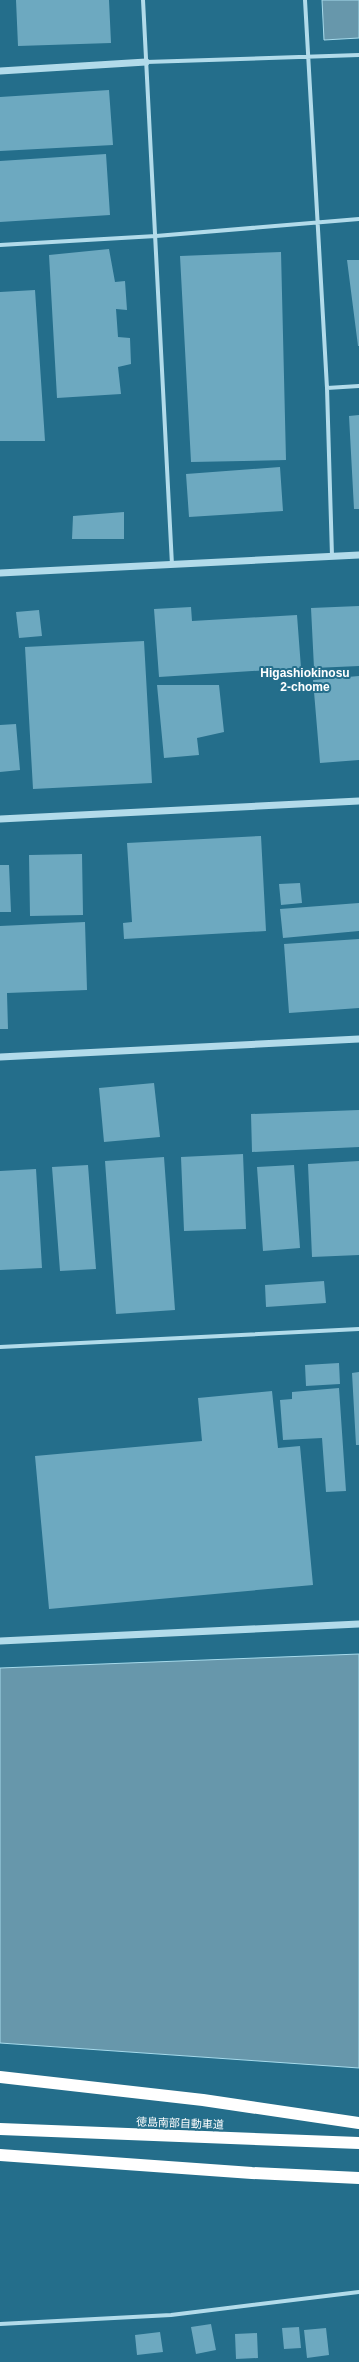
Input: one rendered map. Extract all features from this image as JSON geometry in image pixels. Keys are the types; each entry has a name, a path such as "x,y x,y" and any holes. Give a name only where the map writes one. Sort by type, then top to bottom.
{"highway":[{"path":"0,2077 203,2100 359,2123"},
{"name":"徳島南部自動車道","path":"0,2129 359,2143"},
{"path":"0,2155 252,2173 359,2178"}],"street":[{"path":"143,0 172,564"},
{"path":"305,0 310,56 327,388 332,556"},
{"path":"0,71 146,62 359,55"},
{"path":"0,245 156,236 359,219"},
{"path":"327,388 359,386"},
{"path":"0,573 359,555"},
{"path":"0,819 359,801"},
{"path":"0,1057 359,1039"},
{"path":"0,1346 359,1329"},
{"path":"0,1640 359,1621"},
{"path":"0,1640 359,1624"},
{"path":"0,2324 171,2315 359,2292"}],"water":[{"path":"322,0 359,0 359,38 324,40"},
{"path":"359,1654 359,2068 0,2043 0,1668"}],"building":[{"path":"16,0 109,0 111,43 18,46"},
{"path":"109,90 113,145 0,151 0,97"},
{"path":"106,154 110,215 0,222 0,161"},
{"path":"109,249 115,282 125,281 127,310 116,309 118,337 130,338 131,364 118,367 121,394 57,398 49,255"},
{"path":"281,252 286,460 191,462 180,256"},
{"path":"347,260 359,260 359,346 358,346"},
{"path":"35,290 45,441 0,441 0,292"},
{"path":"359,415 359,509 354,509 349,416"},
{"path":"280,467 283,511 189,517 186,474"},
{"path":"124,512 124,539 72,539 73,516"},
{"path":"359,606 359,666 314,668 311,608"},
{"path":"191,607 192,621 297,615 301,668 159,677 154,609"},
{"path":"39,610 42,636 19,638 16,612"},
{"path":"144,641 152,783 33,789 25,647"},
{"path":"359,676 359,760 320,763 313,680"},
{"path":"157,685 219,685 224,732 197,738 199,755 164,758"},
{"path":"16,724 20,770 0,772 0,725"},
{"path":"261,836 266,931 124,939 123,923 132,922 127,843"},
{"path":"82,854 83,915 30,916 29,855"},
{"path":"0,865 9,865 11,912 0,912"},
{"path":"300,883 302,903 281,905 279,884"},
{"path":"359,903 359,931 283,938 280,909"},
{"path":"85,922 87,990 7,993 8,1029 0,1029 0,926"},
{"path":"359,939 359,1008 289,1013 284,944"},
{"path":"154,1083 160,1137 104,1142 99,1088"},
{"path":"359,1110 359,1147 252,1152 251,1114"},
{"path":"243,1154 246,1229 184,1231 181,1157"},
{"path":"164,1157 175,1310 116,1314 105,1161"},
{"path":"359,1161 359,1255 312,1257 308,1164"},
{"path":"88,1165 96,1269 60,1271 52,1167"},
{"path":"294,1165 300,1248 263,1251 257,1167"},
{"path":"36,1169 42,1268 0,1270 0,1171"},
{"path":"324,1281 326,1303 266,1307 265,1285"},
{"path":"339,1363 340,1384 306,1386 305,1365"},
{"path":"359,1372 359,1445 356,1445 352,1373"},
{"path":"339,1388 346,1491 326,1492 322,1438 283,1440 280,1400 292,1399 292,1392"},
{"path":"272,1391 278,1448 300,1446 313,1585 49,1609 35,1456 202,1441 198,1398"},
{"path":"211,2324 216,2350 196,2354 191,2327"},
{"path":"299,2327 301,2348 284,2349 282,2328"},
{"path":"326,2328 329,2355 307,2358 304,2330"},
{"path":"160,2332 163,2352 137,2355 135,2335"},
{"path":"257,2333 258,2358 236,2359 235,2334"}],"district":[{"name":"Higashiokinosu 2-chome","path":"305,680"}]}
